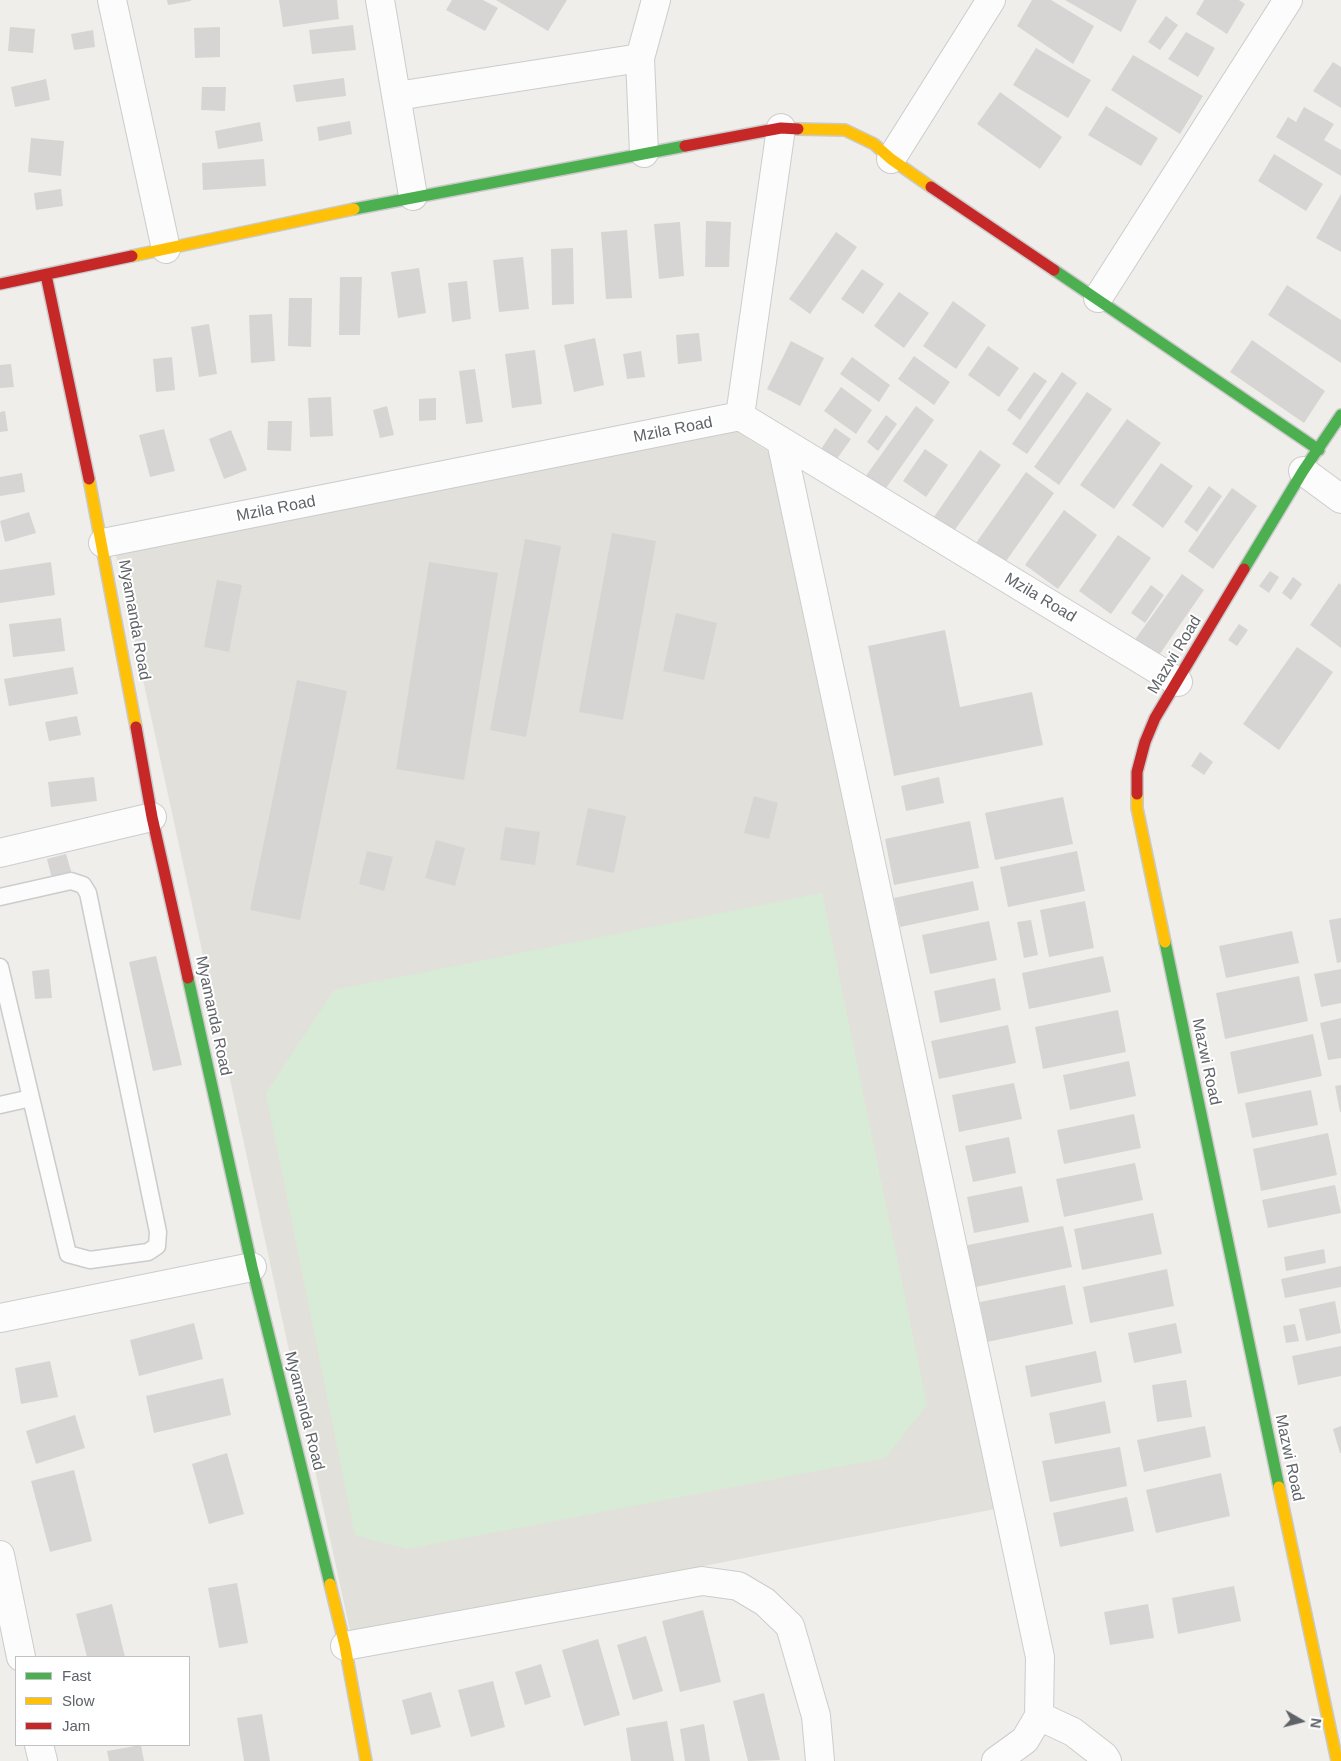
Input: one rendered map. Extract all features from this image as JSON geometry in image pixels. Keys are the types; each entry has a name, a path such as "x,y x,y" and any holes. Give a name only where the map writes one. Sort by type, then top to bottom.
{"street":[{"path":"112,0 166,249"},
{"path":"380,0 413,196"},
{"path":"644,153 640,58 656,0"},
{"path":"891,159 991,0"},
{"path":"1098,298 1288,0"},
{"path":"397,96 640,58"},
{"path":"740,416 782,128"},
{"path":"0,284 413,196 644,153 782,128 845,130 874,144 891,159 1098,298 1311,460 1341,499"},
{"name":"Myamanda Road","path":"46,275 104,543 152,818 252,1267 345,1646 366,1761"},
{"name":"Mazwi Road","path":"1337,1761 1136,808 1137,772 1145,742 1155,718 1311,460 1341,415"},
{"name":"Mzila Road","path":"104,543 740,416 1178,682"},
{"path":"781,442 1040,1657 1039,1716 1025,1740 996,1761"},
{"path":"0,853 152,818"},
{"path":"0,1318 252,1267"},
{"path":"0,1555 21,1656"},
{"path":"345,1646 702,1581 738,1586 765,1602 790,1626 816,1716 820,1761"},
{"path":"1039,1716 1073,1732 1104,1756 1106,1761"},
{"path":"40,1746 43,1761"}],"lane":[{"path":"0,897 71,881 83,885 88,893 158,1232 157,1246 148,1252 90,1260 68,1254 0,967"},
{"path":"0,1106 31,1098"}],"shaded area":[{"path":"735,430 771,453 995,1509 351,1635 115,551"}],"green space":[{"path":"822,893 927,1405 885,1458 407,1549 355,1535 266,1093 334,990"}],"building":[{"path":"167,0 191,0 191,1 168,5"},
{"path":"279,0 337,0 339,19 283,27"},
{"path":"452,0 483,0 498,8 485,31 446,10"},
{"path":"496,0 567,0 548,31"},
{"path":"1032,0 1051,0 1094,26 1073,64 1017,26"},
{"path":"1065,0 1137,0 1121,32"},
{"path":"1204,0 1239,0 1245,4 1227,34 1196,14"},
{"path":"1166,16 1178,25 1160,50 1148,42"},
{"path":"353,25 356,50 312,54 309,30"},
{"path":"10,27 35,29 33,53 8,51"},
{"path":"220,27 220,57 195,58 194,28"},
{"path":"93,30 95,47 74,50 71,34"},
{"path":"1186,32 1215,48 1198,77 1168,59"},
{"path":"1036,48 1091,80 1068,118 1013,85"},
{"path":"1133,55 1203,96 1180,134 1111,90"},
{"path":"1333,62 1341,67 1341,108 1313,91"},
{"path":"344,78 346,96 296,102 293,85"},
{"path":"46,79 50,100 15,107 11,87"},
{"path":"202,87 226,87 225,111 201,110"},
{"path":"1000,92 1062,137 1040,169 977,124"},
{"path":"1106,106 1158,138 1141,166 1088,135"},
{"path":"1304,107 1334,124 1324,140 1341,150 1341,176 1276,137 1288,117 1296,122"},
{"path":"350,121 352,134 319,141 317,127"},
{"path":"260,122 263,141 218,149 215,131"},
{"path":"31,138 64,141 61,176 28,172"},
{"path":"1274,154 1323,184 1306,211 1258,181"},
{"path":"264,159 266,186 203,190 202,163"},
{"path":"61,189 63,206 36,210 34,193"},
{"path":"1341,194 1341,252 1316,238"},
{"path":"706,221 731,222 729,267 705,267"},
{"path":"680,222 684,276 659,279 654,224"},
{"path":"627,230 632,298 606,299 601,232"},
{"path":"836,232 857,247 810,314 789,299"},
{"path":"573,248 574,304 552,305 551,249"},
{"path":"523,257 529,309 499,312 493,260"},
{"path":"419,268 426,313 398,318 391,272"},
{"path":"862,269 884,284 863,314 841,299"},
{"path":"340,277 362,277 360,335 339,335"},
{"path":"467,281 471,319 452,322 448,283"},
{"path":"1287,285 1341,320 1341,363 1268,315"},
{"path":"899,292 929,313 904,348 874,326"},
{"path":"289,298 312,298 311,347 288,346"},
{"path":"953,301 986,325 956,369 923,346"},
{"path":"272,314 275,361 251,363 249,315"},
{"path":"209,324 217,374 199,377 191,327"},
{"path":"699,333 702,361 678,364 676,335"},
{"path":"595,338 604,385 574,392 564,345"},
{"path":"1252,340 1325,391 1304,423 1230,372"},
{"path":"791,341 824,358 800,406 767,389"},
{"path":"988,346 1019,368 999,397 968,375"},
{"path":"535,350 542,404 512,408 505,354"},
{"path":"641,351 645,377 627,379 623,354"},
{"path":"914,356 950,382 934,405 898,379"},
{"path":"172,357 175,390 156,392 153,359"},
{"path":"852,357 890,385 879,402 840,374"},
{"path":"11,364 14,387 0,388 0,365"},
{"path":"475,369 483,422 466,424 459,371"},
{"path":"1034,372 1047,381 1020,420 1007,410"},
{"path":"1062,372 1077,383 1027,454 1012,444"},
{"path":"841,387 872,410 856,434 824,411"},
{"path":"1087,392 1112,409 1059,485 1034,467"},
{"path":"331,397 333,436 310,437 308,398"},
{"path":"436,398 436,420 419,421 419,399"},
{"path":"387,406 394,435 380,438 373,410"},
{"path":"916,406 934,420 884,491 865,477"},
{"path":"5,411 8,431 0,432 0,412"},
{"path":"886,415 897,424 878,451 867,442"},
{"path":"1127,419 1161,443 1114,509 1080,485"},
{"path":"268,421 292,421 291,451 267,450"},
{"path":"835,428 851,439 834,463 819,452"},
{"path":"164,429 175,471 150,477 139,435"},
{"path":"231,430 247,470 224,479 209,439"},
{"path":"925,449 948,465 926,497 903,481"},
{"path":"980,450 1001,465 954,531 934,517"},
{"path":"1161,463 1193,486 1163,528 1132,505"},
{"path":"1026,472 1054,493 1004,564 976,543"},
{"path":"22,473 25,492 0,496 0,477"},
{"path":"1209,486 1222,496 1197,532 1184,522"},
{"path":"1232,488 1257,506 1213,569 1188,551"},
{"path":"1064,510 1097,535 1058,589 1025,565"},
{"path":"29,512 36,533 5,542 0,521"},
{"path":"612,533 656,541 623,720 579,712"},
{"path":"1118,535 1151,558 1111,614 1079,591"},
{"path":"525,539 561,546 526,737 490,730"},
{"path":"51,562 55,595 0,603 0,570"},
{"path":"429,562 498,573 464,780 396,769"},
{"path":"1270,571 1279,577 1269,593 1259,586"},
{"path":"1182,574 1204,590 1157,658 1134,641"},
{"path":"1293,577 1302,584 1291,600 1282,593"},
{"path":"217,580 242,585 229,652 204,647"},
{"path":"1339,583 1341,585 1341,648 1310,625"},
{"path":"1151,585 1164,595 1145,623 1131,613"},
{"path":"676,613 717,623 704,680 663,671"},
{"path":"61,618 65,651 13,657 9,624"},
{"path":"1239,624 1248,630 1237,646 1228,640"},
{"path":"945,630 960,707 1032,692 1043,745 894,776 868,646"},
{"path":"1297,647 1333,672 1279,750 1243,724"},
{"path":"73,667 78,694 9,706 4,679"},
{"path":"297,680 347,691 300,920 250,910"},
{"path":"77,716 81,735 49,741 45,722"},
{"path":"1200,752 1213,762 1204,775 1191,766"},
{"path":"94,777 97,801 51,807 48,782"},
{"path":"939,777 944,803 906,811 901,786"},
{"path":"754,796 778,803 769,839 744,833"},
{"path":"1063,797 1073,844 995,860 985,813"},
{"path":"588,808 626,816 614,873 576,865"},
{"path":"970,821 979,868 894,885 885,839"},
{"path":"505,827 540,832 535,865 500,860"},
{"path":"436,840 465,848 455,886 425,878"},
{"path":"367,851 393,857 384,891 359,884"},
{"path":"1077,851 1085,891 1008,907 1000,867"},
{"path":"66,854 72,874 52,879 47,859"},
{"path":"973,881 979,910 900,927 894,898"},
{"path":"1085,901 1094,948 1049,957 1040,910"},
{"path":"1341,918 1341,962 1337,963 1329,920"},
{"path":"1031,920 1038,955 1024,958 1017,922"},
{"path":"989,921 997,960 930,974 922,935"},
{"path":"1292,931 1299,963 1226,978 1219,946"},
{"path":"156,956 182,1065 153,1071 129,962"},
{"path":"1103,956 1111,992 1029,1009 1022,973"},
{"path":"49,969 52,998 35,999 32,971"},
{"path":"1341,969 1341,1003 1321,1007 1314,974"},
{"path":"1299,976 1308,1021 1225,1039 1216,993"},
{"path":"995,978 1001,1010 940,1023 934,991"},
{"path":"1118,1010 1126,1052 1043,1069 1035,1027"},
{"path":"1341,1018 1341,1058 1328,1060 1320,1023"},
{"path":"1008,1025 1016,1063 939,1079 931,1041"},
{"path":"1313,1034 1322,1076 1238,1094 1230,1052"},
{"path":"1129,1061 1136,1096 1070,1110 1063,1075"},
{"path":"1014,1083 1022,1119 959,1132 952,1095"},
{"path":"1341,1085 1341,1112 1340,1112 1335,1086"},
{"path":"1311,1090 1318,1125 1252,1138 1245,1103"},
{"path":"1134,1114 1141,1148 1064,1164 1057,1130"},
{"path":"1328,1133 1337,1175 1261,1191 1253,1149"},
{"path":"1009,1137 1016,1173 973,1182 965,1146"},
{"path":"1135,1163 1143,1200 1064,1217 1056,1179"},
{"path":"1335,1185 1341,1213 1268,1228 1262,1200"},
{"path":"1022,1186 1029,1222 974,1233 967,1197"},
{"path":"1153,1213 1162,1254 1082,1270 1074,1229"},
{"path":"1063,1226 1072,1267 971,1288 963,1246"},
{"path":"1324,1249 1326,1263 1286,1271 1284,1257"},
{"path":"1341,1266 1341,1287 1285,1298 1281,1279"},
{"path":"1167,1269 1174,1306 1090,1323 1083,1287"},
{"path":"1065,1285 1073,1324 987,1342 980,1302"},
{"path":"1335,1301 1341,1333 1306,1341 1299,1309"},
{"path":"194,1323 203,1359 139,1376 130,1340"},
{"path":"1176,1323 1182,1353 1134,1363 1128,1333"},
{"path":"1295,1324 1299,1341 1286,1343 1283,1326"},
{"path":"1341,1346 1341,1376 1298,1385 1292,1356"},
{"path":"1096,1351 1102,1382 1031,1397 1025,1366"},
{"path":"50,1361 58,1397 21,1404 15,1368"},
{"path":"223,1378 231,1415 154,1433 146,1396"},
{"path":"1186,1380 1192,1417 1157,1422 1152,1385"},
{"path":"1105,1401 1111,1433 1055,1444 1049,1413"},
{"path":"75,1415 85,1448 36,1464 26,1431"},
{"path":"1205,1426 1211,1457 1144,1472 1137,1440"},
{"path":"1341,1426 1341,1453 1340,1453 1333,1429"},
{"path":"1120,1447 1127,1486 1050,1502 1042,1461"},
{"path":"227,1453 244,1514 209,1524 192,1464"},
{"path":"74,1470 92,1541 50,1552 31,1481"},
{"path":"1221,1473 1230,1516 1156,1533 1146,1490"},
{"path":"1127,1497 1134,1531 1060,1547 1053,1513"},
{"path":"237,1583 248,1643 219,1648 208,1588"},
{"path":"1234,1586 1241,1621 1178,1634 1172,1598"},
{"path":"112,1604 125,1656 87,1656 76,1614"},
{"path":"1148,1604 1154,1638 1110,1645 1104,1612"},
{"path":"703,1610 721,1682 680,1692 662,1621"},
{"path":"646,1636 663,1691 633,1700 617,1645"},
{"path":"598,1639 620,1715 584,1726 562,1650"},
{"path":"541,1664 551,1697 525,1705 515,1672"},
{"path":"493,1681 505,1727 471,1737 458,1690"},
{"path":"431,1692 441,1727 411,1735 402,1700"},
{"path":"764,1693 780,1760 748,1761 733,1701"},
{"path":"262,1714 270,1761 244,1761 237,1718"},
{"path":"667,1721 674,1761 631,1761 626,1728"},
{"path":"704,1724 710,1761 685,1761 680,1729"},
{"path":"141,1746 144,1761 109,1761 107,1751"}],"traffic: fast":[{"path":"354,209 685,146"},
{"path":"1054,270 1319,450"},
{"path":"1244,569 1303,471 1341,415"},
{"path":"1165,942 1279,1487"},
{"path":"188,978 252,1267 330,1584"}],"traffic: slow":[{"path":"798,129 845,130 874,144 891,159 931,187"},
{"path":"132,256 354,209"},
{"path":"89,479 136,727"},
{"path":"1137,794 1137,808 1165,942"},
{"path":"1279,1487 1337,1761"},
{"path":"330,1584 345,1646 366,1761"}],"traffic: jam":[{"path":"685,146 781,128 798,129"},
{"path":"931,187 1054,270"},
{"path":"0,284 132,256"},
{"path":"46,275 89,479"},
{"path":"1137,794 1137,772 1145,742 1155,718 1244,569"},
{"path":"136,727 152,817 188,978"}]}
